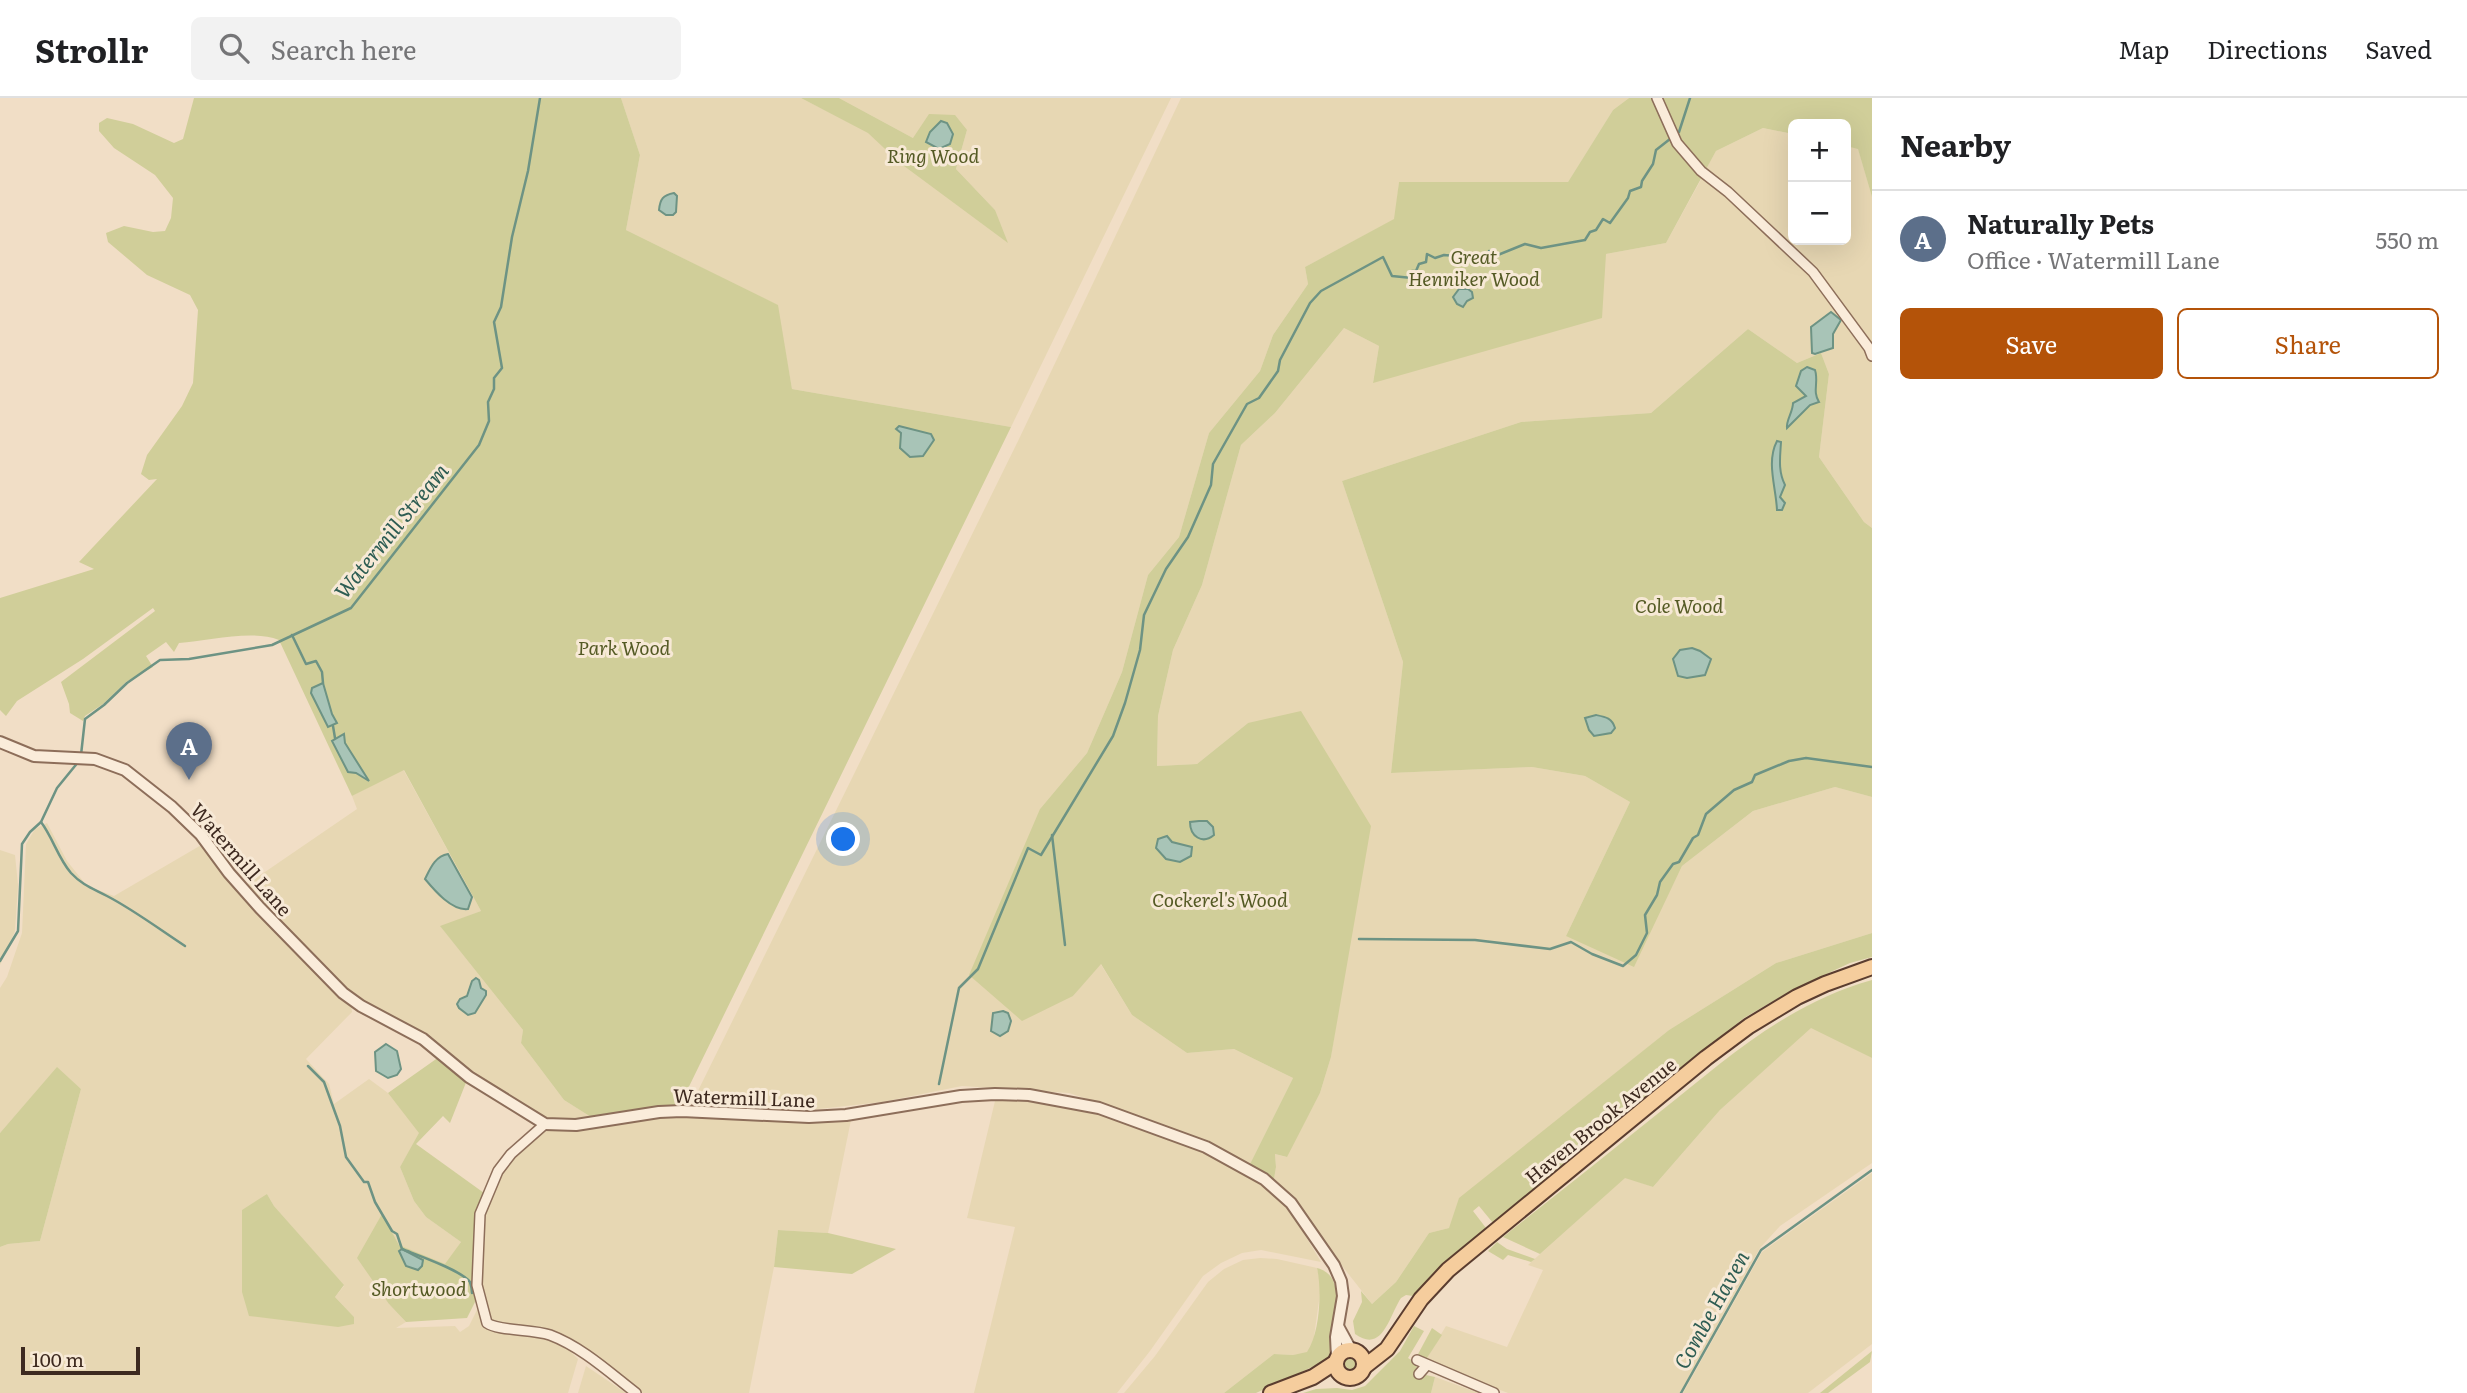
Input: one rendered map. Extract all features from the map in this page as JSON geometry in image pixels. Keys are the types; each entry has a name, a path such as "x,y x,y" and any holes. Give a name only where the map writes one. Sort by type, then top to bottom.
{"main road":[{"name":"Haven Brook Avenue","path":"1364,1367 1387,1349 1417,1304 1448,1270 1706,1058 1772,1010 1825,984 1872,967"},
{"path":"1271,1393 1314,1377 1337,1360 1343,1352 1387,1349"},
{"path":"1314,1377 1357,1377 1364,1367 1364,1359 1355,1351"},
{"path":"1337,1360 1338,1370 1346,1377"}],"street":[{"path":"1657,98 1677,143 1701,171 1728,192 1813,272 1869,348 1872,356"},
{"name":"Watermill Lane","path":"0,742 34,756 94,759 125,770 172,807 201,835 229,873 260,908 317,969 351,1000 423,1039 469,1077 545,1124 576,1125 682,1111 808,1117 846,1115 961,1096 1029,1095 1099,1108 1206,1147 1264,1179 1291,1203 1337,1271 1343,1296 1337,1360"},
{"path":"545,1124 511,1154 498,1171 480,1214 477,1285 486,1323 492,1327 527,1330 555,1337 584,1354 636,1393"},
{"path":"1339,1328 1355,1351"},
{"path":"1417,1360 1494,1393"},
{"path":"1419,1374 1426,1366"}],"shaded area":[{"path":"621,98 801,98 868,132 900,163 995,210 956,169 967,130 913,138 839,98 1171,98 1011,427 792,389 777,305 626,230 640,155"},
{"path":"1181,98 1629,98 1613,110 1568,182 1399,182 1395,219 1305,267 1308,284 1273,335 1260,371 1209,433 1179,537 1148,575 1122,672 1087,753 1040,809 1073,996 1100,963 1132,1015 1187,1053 1234,1049 1293,1078 1250,1164 1209,1142 1069,1093 962,1086 882,1102 810,1110 692,1103 1019,439"},
{"path":"941,121 947,123 953,134 950,144 939,149 926,142 930,132"},
{"path":"1763,128 1788,133 1788,244 1706,169 1716,151"},
{"path":"1851,147 1858,148 1872,197 1872,345 1818,272 1789,245 1851,245"},
{"path":"1703,176 1726,194 1810,273 1869,356 1872,363 1872,528 1864,522 1819,457 1829,374 1821,353 1797,363 1748,329 1651,413 1521,422 1342,481 1403,662 1391,773 1532,767 1585,776 1630,802 1566,936 1662,906 1682,866 1753,811 1835,787 1872,797 1872,933 1776,963 1669,1030 1526,1146 1449,1228 1429,1233 1396,1282 1372,1304 1274,1179 1275,1154 1286,1157 1320,1093 1331,1057 1343,980 1248,723 1197,764 1157,766 1158,716 1173,650 1202,585 1241,445 1275,413 1344,328 1379,346 1373,382 1606,254 1666,243"},
{"path":"674,193 677,196 676,212 666,215 659,210 660,203 665,196"},
{"path":"1459,289 1472,292 1473,298 1463,307 1457,304 1453,297"},
{"path":"1831,312 1841,320 1833,334 1833,348 1812,353 1811,327"},
{"path":"1807,367 1815,370 1819,402 1810,405 1787,428 1793,403 1806,396 1796,386 1801,371"},
{"path":"899,426 931,434 934,440 923,456 910,457 900,448 901,433 896,429"},
{"path":"1777,441 1781,442 1780,469 1785,485 1780,497 1785,503 1782,510 1777,510 1772,475 1772,457"},
{"path":"1692,648 1711,659 1705,675 1687,678 1678,676 1673,659 1680,650"},
{"path":"323,683 337,723 328,727 311,693 312,688"},
{"path":"1596,715 1606,717 1612,722 1615,728 1611,733 1594,736 1589,730 1585,718"},
{"path":"344,734 345,743 369,781 356,773 348,772 332,741"},
{"path":"403,769 481,911 441,927 523,1030 521,1043 564,1100 591,1117 548,1120 484,1081 448,1055 425,1033 354,997 246,885 357,809 352,796"},
{"path":"1207,821 1213,827 1214,835 1205,839 1198,838 1192,831 1190,822"},
{"path":"47,823 67,861 87,886 114,896 203,844 351,1005 352,1012 306,1059 329,1084 334,1104 369,1079 388,1093 420,1133 400,1167 414,1201 426,1217 461,1242 446,1265 399,1245 382,1215 389,1304 406,1322 396,1328 455,1326 460,1332 469,1326 480,1304 483,1326 491,1331 521,1333 548,1339 568,1349 578,1359 568,1393 0,1393 0,1247 40,1241 81,1089 57,1068 0,1133 0,988 7,977 22,933 26,844 35,829","holes":["267,1194 274,1206 344,1286 335,1297 354,1317 242,1292"]},
{"path":"1167,836 1172,842 1192,847 1191,856 1180,862 1166,859 1156,848 1158,839"},
{"path":"0,850 15,855 18,885 15,931 0,965"},
{"path":"448,854 472,897 468,909 450,904 425,879 436,860"},
{"path":"476,978 486,995 475,1013 468,1015 457,1004 467,996 472,981"},
{"path":"993,1013 1008,1013 1011,1021 1008,1031 1000,1036 991,1031"},
{"path":"1811,1027 1872,1058 1872,1163 1780,1226 1760,1248 1680,1393 1508,1393 1425,1361 1446,1326 1507,1347 1543,1270 1528,1265 1625,1177 1653,1187 1720,1110"},
{"path":"386,1044 397,1051 401,1069 397,1075 388,1078 376,1071 375,1052"},
{"path":"995,1101 1033,1101 1098,1113 1204,1151 1262,1182 1287,1205 1321,1262 1261,1250 1242,1253 1221,1263 1203,1276 1117,1393 974,1393 1015,1227 967,1218"},
{"path":"660,1116 801,1122 851,1120 828,1233 778,1230 774,1267 749,1393 643,1393 583,1347 555,1332 537,1327 491,1322 483,1292 481,1230 483,1215 500,1172 513,1156 549,1130 579,1130"},
{"path":"1872,1173 1872,1344 1808,1393 1683,1393 1762,1252"},
{"path":"402,1249 423,1260 418,1270 406,1266 399,1251"},
{"path":"1260,1258 1317,1268 1321,1286 1313,1344 1307,1353 1274,1354 1224,1393 1124,1393 1155,1356 1208,1282 1224,1269 1243,1260"},
{"path":"586,1366 626,1393 578,1393"},
{"path":"1435,1377 1479,1393 1431,1393"}],"green space":[{"name":"Park Wood","path":"194,98 621,98 640,155 626,230 778,305 792,389 1011,427 679,1107 591,1117 564,1100 521,1043 523,1030 440,926 481,911 404,770 352,796 279,640 256,636 230,637 179,643 174,652 166,642 146,656 153,667 126,682 103,704 85,716 83,721 70,713 61,682 155,611 153,608 83,659 17,701 6,716 0,710 0,598 94,569 79,562 157,479 149,480 141,474 147,455 182,406 193,383 198,310 190,295 147,275 108,242 106,233 124,226 153,232 165,231 171,218 173,198 155,175 114,148 99,131 99,123 107,118 133,124 174,143 183,139"},
{"name":"Ring Wood","path":"801,98 839,98 913,138 929,114 955,115 967,130 956,169 995,210 1008,243 900,163 868,133"},
{"name":"Cockerel's Wood","path":"1629,98 1872,98 1872,197 1858,149 1851,147 1851,119 1788,119 1788,133 1763,128 1716,151 1666,243 1606,254 1602,318 1373,383 1379,346 1344,328 1275,413 1241,445 1202,585 1173,650 1158,716 1157,766 1197,764 1248,723 1301,711 1371,826 1331,1057 1320,1093 1287,1157 1275,1154 1274,1179 1250,1164 1293,1078 1234,1049 1187,1053 1132,1015 1101,964 1073,996 1022,1021 969,975 1040,809 1087,753 1122,672 1148,575 1179,537 1209,433 1260,371 1273,335 1308,284 1305,267 1394,219 1399,182 1568,182 1613,110"},
{"name":"Cole Wood","path":"1748,329 1797,363 1821,353 1829,374 1819,457 1864,522 1872,528 1872,797 1835,787 1753,811 1682,866 1634,967 1566,936 1630,802 1585,776 1532,767 1391,773 1403,662 1342,481 1521,422 1651,413"},
{"path":"1872,933 1872,957 1850,963 1794,989 1744,1018 1493,1223 1479,1206 1473,1211 1486,1228 1445,1262 1413,1296 1406,1295 1401,1298 1389,1323 1379,1336 1365,1339 1355,1334 1353,1321 1362,1302 1361,1291 1372,1304 1396,1282 1429,1233 1449,1228 1459,1198 1669,1030 1776,963"},
{"path":"1872,980 1872,1058 1811,1028 1720,1110 1653,1187 1625,1178 1540,1254 1503,1237 1760,1034 1813,1003"},
{"name":"Shortwood","path":"439,1057 467,1080 450,1123 443,1116 416,1144 484,1193 475,1231 473,1280 476,1300 467,1318 406,1322 389,1304 357,1258 382,1214 399,1245 445,1264 461,1242 426,1217 414,1201 400,1167 419,1133 388,1093"},
{"path":"57,1067 81,1089 40,1241 0,1247 0,1133"},
{"name":"Shortwood","path":"267,1194 274,1206 344,1285 335,1297 354,1317 354,1324 338,1327 249,1316 242,1292 242,1210"},
{"path":"778,1230 828,1233 896,1249 852,1274 774,1267"},
{"path":"1497,1242 1507,1249 1535,1259 1531,1262 1508,1255 1503,1260 1488,1251"},
{"path":"1317,1268 1331,1277 1336,1292 1331,1348 1327,1360 1256,1393 1224,1393 1274,1354 1293,1355 1307,1352 1315,1334 1319,1311"},
{"path":"1414,1326 1424,1331 1408,1358 1416,1363 1417,1369 1414,1373 1420,1379 1426,1375 1435,1377 1431,1393 1303,1393 1316,1389 1352,1390 1365,1386 1400,1351"},
{"path":"1432,1328 1442,1335 1425,1361 1417,1356"},
{"path":"1872,1351 1870,1362 1828,1393 1820,1393"},
{"path":"1346,1354 1354,1354 1360,1364 1354,1374 1346,1374 1340,1368 1340,1360"}],"waterway":[{"name":"Watermill Stream","path":"81,755 85,719 127,683 160,660 189,659 272,645 351,608 479,445 489,421 488,402 494,389 494,378 502,368 494,322 501,307 540,98"},
{"path":"1679,132 1690,98"},
{"path":"939,1084 959,988 978,969 1028,848 1041,855 1113,736 1140,650 1144,615 1166,569 1188,537 1211,485 1213,464 1247,404 1259,398 1278,371 1280,360 1310,303 1321,291 1383,257 1392,276 1412,278 1412,271 1416,271 1419,264 1426,262 1427,254 1435,258 1444,255 1467,257 1473,265 1487,258 1489,251 1493,257 1525,244 1541,248 1585,240 1603,219 1610,223 1630,191 1641,187 1653,164 1656,150 1670,139"},
{"path":"292,635 306,664 316,661 322,672 323,683"},
{"path":"333,726 335,738"},
{"path":"1359,939 1475,940 1550,949 1571,942 1623,966 1636,955 1647,933 1645,915 1657,895 1660,882 1673,864 1679,862 1693,838 1698,835 1706,814 1734,790 1752,782 1755,775 1789,761 1806,758 1872,767"},
{"name":"Watermill Stream","path":"0,961 18,931 22,844 41,822 57,788 79,761"},
{"path":"41,822 75,877 127,907 185,946"},
{"path":"1052,835 1065,945"},
{"path":"308,1066 324,1082 340,1126 346,1157 364,1182 368,1182 375,1202 392,1231 397,1234 402,1249 465,1277 470,1282 472,1293"},
{"name":"Combe Haven","path":"1681,1393 1761,1250 1872,1170"}],"place":[{"name":"Naturally Pets","path":"189,780"}],"park label":[{"name":"Great Henniker Wood","path":"1474,267"}]}
